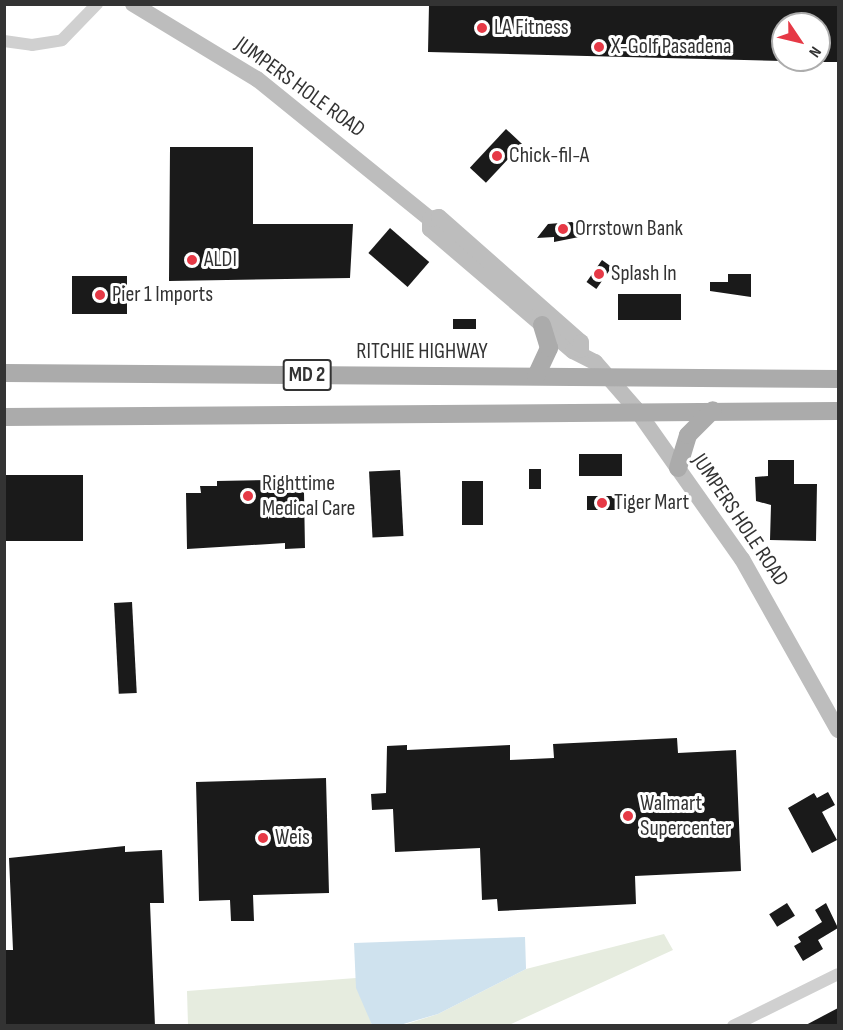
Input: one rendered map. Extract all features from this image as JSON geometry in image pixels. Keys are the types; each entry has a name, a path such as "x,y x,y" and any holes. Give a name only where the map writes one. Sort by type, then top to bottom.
{"main road":[{"name":"JUMPERS HOLE ROAD","path":"133,4 266,86 430,219"},
{"name":"JUMPERS HOLE ROAD","path":"430,219 439,217 580,342 581,350 636,409 754,579 838,730"},
{"name":"JUMPERS HOLE ROAD","path":"430,219 430,229 573,351 581,350"},
{"path":"536,376 549,348 542,325"},
{"name":"RITCHIE HIGHWAY","path":"4,373 536,376 610,380 838,379"},
{"name":"MD 2","path":"4,417 636,409 838,411"},
{"path":"678,468 688,435 713,410"}],"street":[{"path":"4,41 32,45 62,40 98,4"},
{"path":"733,1026 838,974"}],"shaded area":[{"path":"664,934 673,950 509,1025 400,1026 438,1014 526,969"},
{"path":"356,978 372,1025 188,1025 187,991"}],"water":[{"path":"525,937 526,969 438,1014 400,1025 372,1025 356,988 354,943"}],"building":[{"path":"429,4 838,4 838,62 831,62 831,12 771,12 771,61 428,52"},
{"name":"Chick-fil-A","path":"506,129 522,144 486,183 470,168"},
{"path":"170,147 253,147 253,224 353,224 350,278 169,281"},
{"name":"Orrstown Bank","path":"572,222 589,235 554,242 554,237 537,238 548,224"},
{"path":"390,228 429,262 408,287 368,253"},
{"name":"Splash In","path":"602,260 612,267 596,289 587,282"},
{"path":"728,274 751,274 751,297 710,291 710,282 728,282"},
{"name":"Pier 1 Imports","path":"72,276 127,276 127,314 72,314"},
{"path":"618,294 681,294 681,320 618,320"},
{"path":"453,319 476,319 476,329 453,329"},
{"path":"579,454 622,454 622,476 579,476"},
{"path":"768,460 794,460 794,484 817,484 816,541 770,540 771,505 756,501 755,477 768,476"},
{"path":"529,469 541,469 541,489 529,489"},
{"path":"400,470 403,536 372,538 369,472"},
{"path":"4,475 83,475 83,541 4,541"},
{"path":"272,480 272,486 304,492 305,548 285,549 285,543 187,549 186,493 201,493 200,486 217,486 217,481"},
{"path":"462,481 483,481 483,525 462,525"},
{"name":"Tiger Mart","path":"587,496 617,496 617,510 587,510"},
{"path":"132,602 137,693 119,694 114,603"},
{"name":"Walmart Supercenter","path":"677,738 678,753 736,750 741,871 635,876 636,904 498,911 497,899 482,900 480,848 395,852 393,809 372,810 371,794 386,793 387,746 407,745 407,750 510,745 510,760 554,758 553,744"},
{"name":"Weis","path":"326,778 329,893 253,895 254,921 231,921 230,900 199,901 196,782"},
{"path":"828,792 835,805 822,812 837,840 812,853 788,808 814,793 817,798"},
{"path":"125,846 125,852 162,850 164,903 150,903 155,1026 4,1026 4,950 13,950 9,858"},
{"path":"787,903 795,916 777,927 769,914"},
{"path":"826,903 838,928 818,940 823,949 803,961 794,946 801,942 798,937 822,922 815,910"},
{"path":"838,1008 838,1026 804,1026"}],"place":[{"name":"LA Fitness","path":"482,28"},
{"name":"X-Golf Pasadena","path":"599,47"},
{"name":"Chick-fil-A","path":"497,156"},
{"name":"Orrstown Bank","path":"563,229"},
{"name":"ALDI","path":"192,260"},
{"name":"Splash In","path":"599,274"},
{"name":"Pier 1 Imports","path":"100,295"},
{"name":"Righttime Medical Care","path":"248,496"},
{"name":"Tiger Mart","path":"602,503"},
{"name":"Walmart Supercenter","path":"628,816"},
{"name":"Weis","path":"263,838"}]}
